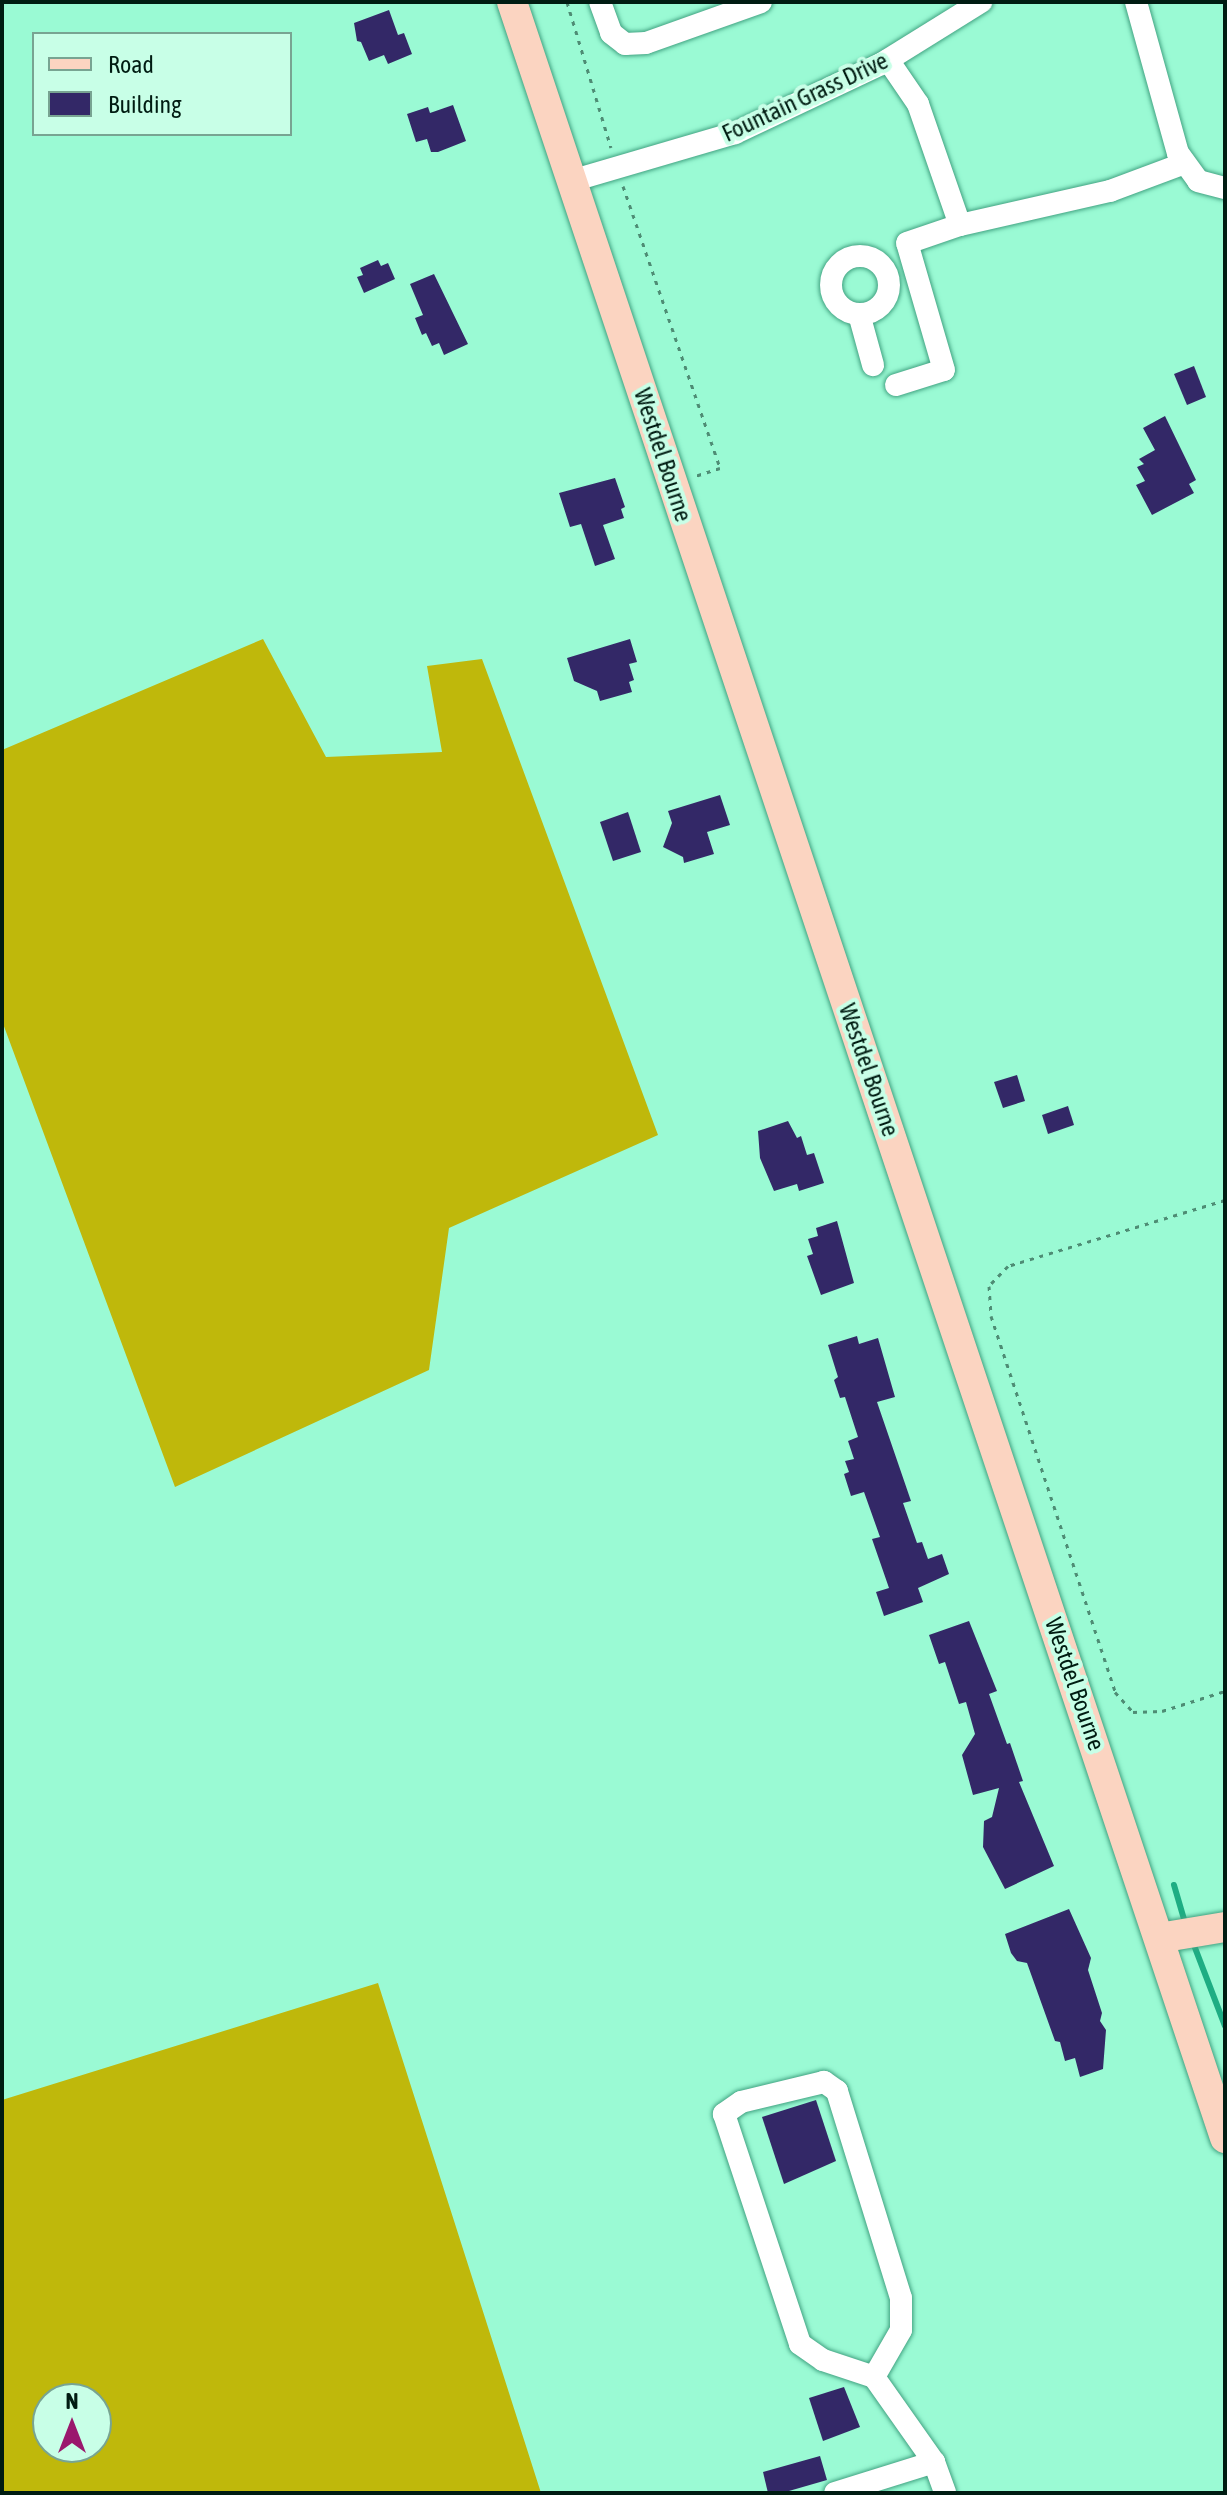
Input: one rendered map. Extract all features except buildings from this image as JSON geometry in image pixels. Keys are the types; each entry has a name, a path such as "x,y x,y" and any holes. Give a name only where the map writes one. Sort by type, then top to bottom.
{"main road":[{"name":"Westdel Bourne","path":"512,2 1225,2138"},
{"path":"1159,1938 1225,1927"}],"street":[{"path":"600,2 611,33 625,44 646,43 761,2"},
{"name":"Fountain Grass Drive","path":"571,181 735,133 888,60 981,2"},
{"path":"1136,2 1178,153 1198,181 1225,188"},
{"path":"888,60 918,104 960,225"},
{"path":"876,261 907,243 960,225 1110,191 1185,163"},
{"path":"896,385 944,370 907,243"},
{"path":"867,257 876,261 887,275 888,294 876,309 859,314 841,307 835,300 832,281 835,272 848,259 867,257"},
{"path":"859,314 873,365"},
{"path":"874,2377 901,2330 901,2298 837,2091 824,2082 741,2102 724,2114 800,2344 823,2360 874,2377 934,2462 945,2493"},
{"path":"835,2493 934,2462"}],"path":[{"path":"567,2 617,168 720,468"},
{"path":"1225,1200 1008,1266 989,1286 991,1316 1115,1692 1133,1712 1162,1711 1225,1691"}],"shaded area":[{"path":"263,639 326,757 442,752 427,666 482,659 658,1135 449,1228 429,1370 175,1487 2,1021 2,750"},
{"path":"378,1983 541,2493 2,2493 2,2100"}],"waterway":[{"path":"1174,1885 1186,1926"},
{"path":"1192,1940 1225,2026"}]}
